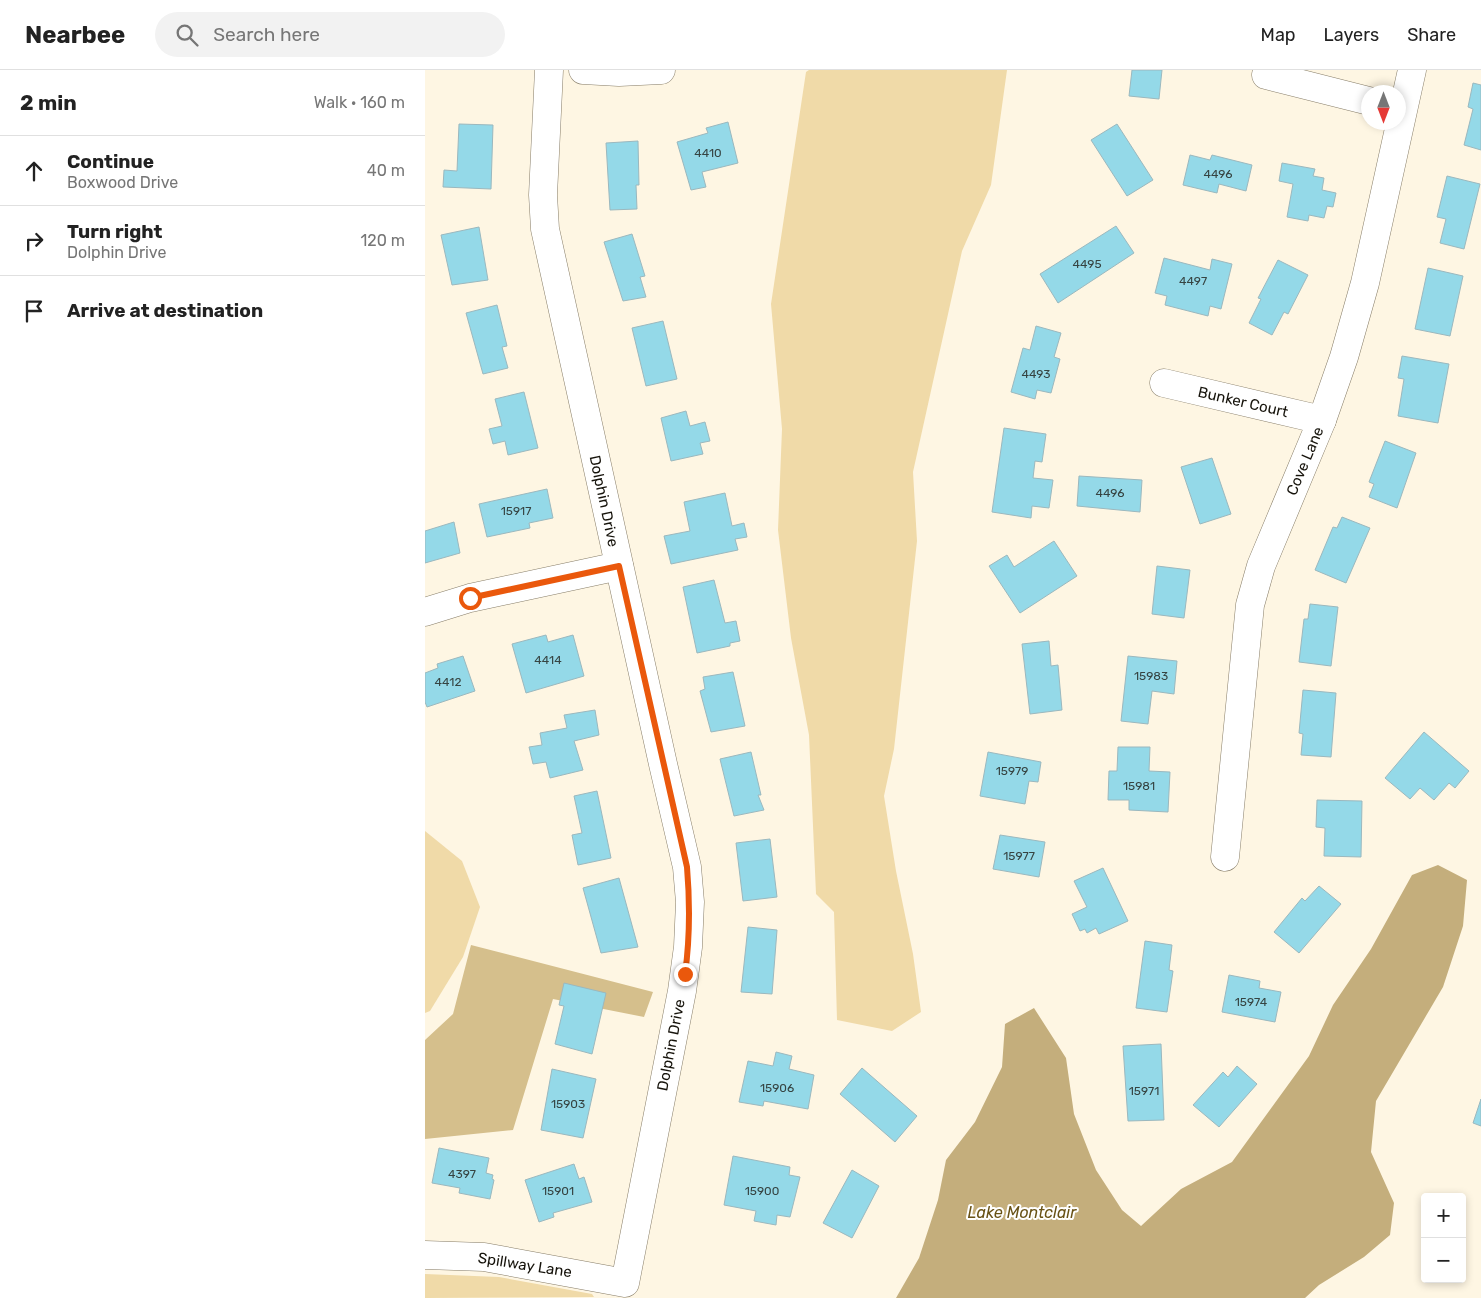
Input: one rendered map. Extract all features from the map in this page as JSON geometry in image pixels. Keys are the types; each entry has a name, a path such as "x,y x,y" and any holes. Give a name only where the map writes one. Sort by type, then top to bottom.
{"street":[{"name":"Dolphin Drive","path":"549,70 543,196 545,229 687,867 690,902 685,974 625,1283"},
{"path":"583,70 619,72 661,70"},
{"name":"Cove Lane","path":"1406,91 1412,70"},
{"path":"1266,75 1361,99"},
{"name":"Cove Lane","path":"1225,857 1250,605 1261,566 1321,420 1344,357 1365,283 1397,130"},
{"name":"Bunker Court","path":"1164,383 1321,420"},
{"path":"425,612 470,598 619,566"},
{"name":"Spillway Lane","path":"425,1255 484,1257 625,1283"}],"shaded area":[{"path":"809,70 1007,70 991,185 962,251 913,472 917,541 894,749 884,796 896,871 913,954 921,1012 892,1031 837,1020 834,912 816,894 809,735 791,638 778,530 782,429 771,304 806,72"},
{"path":"425,831 462,861 480,907 463,957 430,1011 425,1013"},
{"path":"471,945 653,992 644,1017 553,999 513,1130 425,1139 425,1040 453,1014"},
{"path":"425,1274 499,1277 592,1294 594,1297 425,1298"}],"water":[{"name":"Lake Montclair","path":"1438,865 1467,880 1463,926 1443,987 1376,1101 1371,1152 1394,1203 1390,1235 1364,1257 1319,1285 1305,1298 896,1298 919,1258 938,1200 946,1160 975,1122 1002,1067 1005,1024 1034,1008 1066,1058 1074,1114 1096,1170 1122,1210 1141,1226 1181,1189 1232,1162 1309,1056 1333,1005 1371,949 1412,875"}],"building":[{"path":"1132,70 1162,70 1159,99 1129,96"},
{"path":"1473,83 1481,85 1481,150 1464,145 1473,109 1468,107"},
{"path":"728,122 738,163 702,172 706,187 691,190 677,142 708,133 706,128"},
{"path":"459,124 493,125 491,189 443,187 444,170 457,171"},
{"path":"1117,124 1153,180 1127,196 1091,140"},
{"path":"638,141 639,185 636,185 637,209 610,210 606,143"},
{"path":"1190,155 1210,160 1212,155 1252,165 1246,191 1219,184 1217,193 1183,185"},
{"path":"1282,163 1315,169 1313,176 1324,178 1322,190 1336,193 1333,207 1327,206 1324,218 1309,215 1308,221 1287,217 1293,184 1279,181"},
{"path":"1447,176 1480,184 1464,249 1440,243 1446,219 1437,217"},
{"path":"1116,226 1134,253 1058,303 1040,274"},
{"path":"479,227 488,280 452,285 441,235"},
{"path":"632,234 645,276 640,277 646,297 623,301 604,242"},
{"path":"1164,258 1210,270 1212,259 1232,264 1221,309 1210,306 1208,316 1165,305 1167,296 1155,293"},
{"path":"1278,260 1308,275 1288,314 1284,312 1272,335 1249,323 1261,299 1258,298"},
{"path":"1428,268 1463,276 1450,336 1415,329"},
{"path":"497,305 507,346 502,347 508,368 483,374 466,313"},
{"path":"663,321 677,379 646,386 632,328"},
{"path":"1036,326 1061,333 1054,357 1060,359 1051,393 1037,390 1035,399 1011,392 1023,348 1030,350"},
{"path":"1402,356 1449,364 1438,423 1398,416 1404,379 1398,378"},
{"path":"524,392 538,448 508,455 505,441 493,444 489,429 502,426 495,399"},
{"path":"686,411 690,426 705,422 710,441 700,443 703,454 671,461 661,418"},
{"path":"1004,428 1046,434 1042,462 1035,461 1033,478 1053,480 1049,508 1032,506 1031,518 992,512"},
{"path":"1385,441 1416,453 1397,508 1369,497 1374,484 1369,482"},
{"path":"1212,458 1231,514 1200,524 1181,467"},
{"path":"1079,476 1142,480 1140,512 1077,506"},
{"path":"547,489 553,518 529,523 530,528 487,537 479,504"},
{"path":"725,493 732,526 744,523 747,537 735,539 738,550 671,564 664,536 690,531 684,502"},
{"path":"1342,517 1370,528 1346,583 1315,570 1333,527 1337,528"},
{"path":"454,522 460,553 425,563 425,531"},
{"path":"1054,541 1077,576 1020,613 989,566 1007,555 1014,567"},
{"path":"1157,566 1190,570 1184,618 1152,614"},
{"path":"714,580 725,623 736,621 740,641 730,643 730,646 697,653 683,587"},
{"path":"1310,604 1338,607 1331,666 1299,662 1304,619 1308,619"},
{"path":"546,635 548,642 573,635 584,676 526,693 512,644"},
{"path":"1049,641 1051,666 1058,665 1062,710 1030,714 1022,644"},
{"path":"463,656 475,691 427,707 425,702 425,673 438,668 437,664"},
{"path":"1128,656 1177,661 1174,694 1152,691 1148,724 1121,721"},
{"path":"733,672 745,726 711,732 700,691 705,689 703,677"},
{"path":"1303,690 1336,693 1331,757 1301,755 1303,734 1299,733"},
{"path":"595,710 599,735 574,741 583,770 550,778 546,762 533,764 529,747 542,745 540,733 567,728 564,715"},
{"path":"1424,732 1469,771 1455,788 1449,783 1434,800 1420,788 1410,799 1385,778"},
{"path":"1118,747 1150,747 1149,771 1170,772 1168,812 1129,810 1129,800 1108,800 1109,771 1117,771"},
{"path":"751,752 761,795 758,795 764,810 734,816 720,759"},
{"path":"988,752 1041,762 1038,782 1029,781 1025,804 980,796"},
{"path":"597,791 611,858 578,865 572,835 582,833 574,796"},
{"path":"1317,800 1362,801 1361,857 1324,856 1325,828 1316,827"},
{"path":"1000,835 1045,842 1039,877 993,869"},
{"path":"770,839 777,897 743,901 736,843"},
{"path":"1103,868 1128,921 1099,934 1096,928 1087,933 1085,929 1080,931 1072,914 1087,907 1074,881"},
{"path":"619,878 638,947 601,953 583,888"},
{"path":"1319,886 1341,904 1299,953 1274,932 1302,898 1305,901"},
{"path":"748,927 777,930 772,994 741,992"},
{"path":"1145,941 1172,945 1169,970 1173,971 1167,1012 1136,1008"},
{"path":"1229,975 1260,981 1259,988 1281,992 1275,1022 1222,1012"},
{"path":"564,983 606,993 592,1054 555,1044 564,1006 559,1005"},
{"path":"1161,1044 1164,1120 1128,1121 1123,1046"},
{"path":"776,1052 792,1056 789,1069 814,1075 808,1109 764,1101 763,1106 739,1102 748,1061 773,1066"},
{"path":"1237,1066 1257,1084 1219,1127 1193,1105 1223,1072 1228,1077"},
{"path":"862,1068 917,1116 895,1142 840,1094"},
{"path":"552,1069 596,1079 583,1138 541,1130"},
{"path":"1481,1099 1481,1126 1473,1123"},
{"path":"439,1148 489,1158 486,1173 493,1175 492,1179 494,1180 490,1199 459,1193 460,1188 432,1183"},
{"path":"733,1156 790,1167 789,1175 800,1177 790,1217 777,1215 776,1225 754,1221 756,1211 724,1205"},
{"path":"574,1164 579,1179 584,1177 592,1202 553,1213 554,1217 539,1222 525,1180"},
{"path":"852,1170 879,1186 852,1238 823,1223"}],"route":[{"path":"470,598 619,566 687,867 690,902 685,974"}]}
